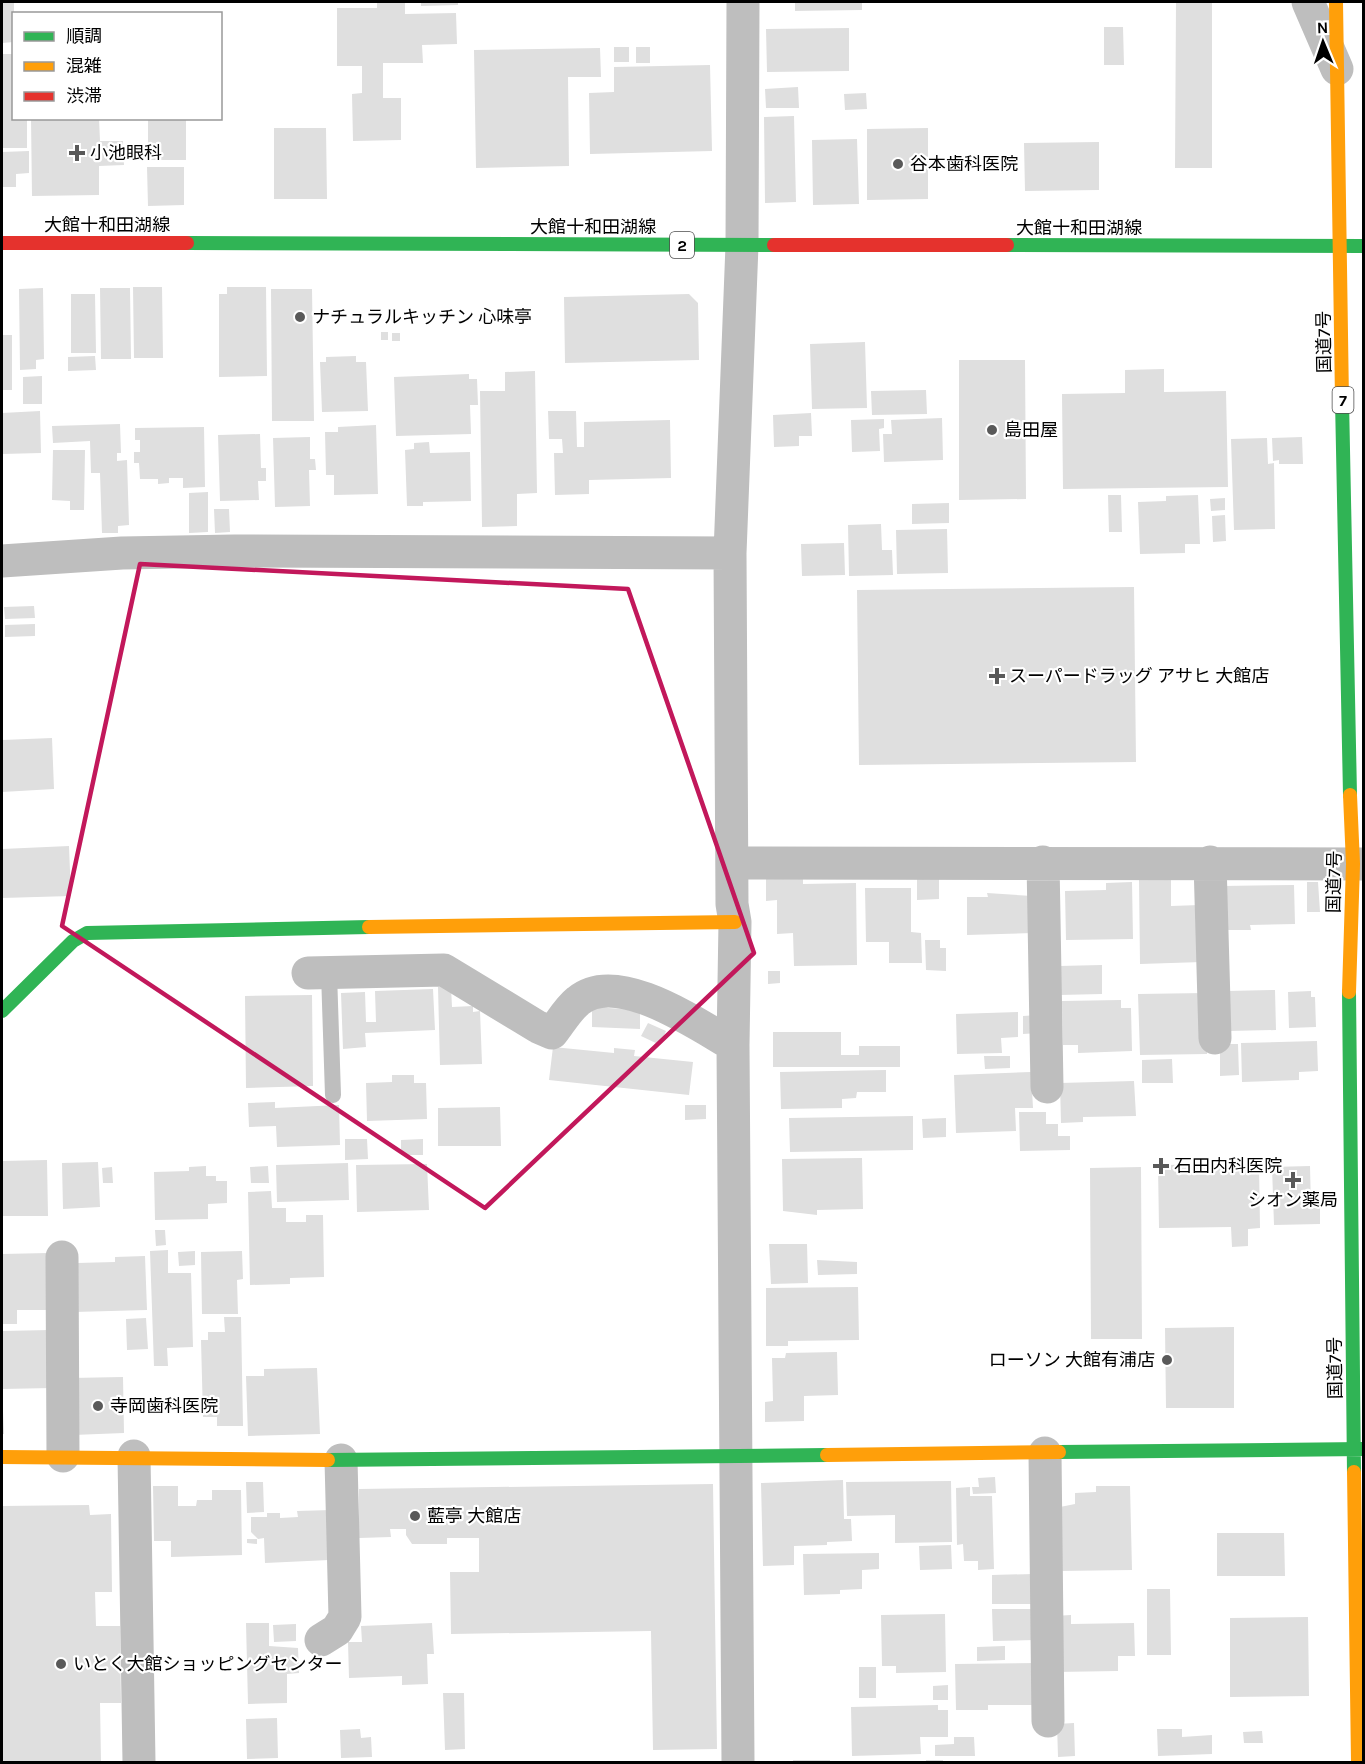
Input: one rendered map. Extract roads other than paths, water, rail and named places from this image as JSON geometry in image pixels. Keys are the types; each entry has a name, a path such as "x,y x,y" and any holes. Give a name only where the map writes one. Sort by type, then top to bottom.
{"main road":[{"name":"国道7号","path":"1336,2 1358,864 1356,1007 1359,1449 1358,1762"},
{"name":"大館十和田湖線","path":"2,243 1364,246"},
{"path":"2,1011 73,941 87,933 735,922"},
{"path":"2,1457 134,1456 341,1460 1359,1449"}],"street":[{"path":"738,1762 733,1045 735,922 730,553 742,245 742,2"},
{"path":"1308,2 1337,69"},
{"path":"2,561 122,553 234,551 730,553"},
{"path":"1042,862 1047,1087"},
{"path":"1210,862 1215,1038"},
{"path":"733,863 1358,864"},
{"path":"318,973 444,970 538,1027 552,1033 578,1001 593,992 620,993 651,999 733,1045"},
{"path":"62,1257 63,1456"},
{"path":"1045,1453 1048,1721"},
{"path":"134,1456 139,1762"},
{"path":"321,1640 337,1630 345,1617 341,1460"}],"lane":[{"path":"318,973 333,1095"}],"place":[{"name":"小池眼科","path":"77,153"},
{"name":"谷本歯科医院","path":"898,164"},
{"name":"ナチュラルキッチン 心味亭","path":"300,317"},
{"name":"島田屋","path":"992,430"},
{"name":"スーパードラッグ アサヒ 大館店","path":"997,676"},
{"name":"石田内科医院","path":"1161,1166"},
{"name":"シオン薬局","path":"1293,1180"},
{"name":"ローソン 大館有浦店","path":"1167,1360"},
{"name":"寺岡歯科医院","path":"98,1406"},
{"name":"藍亭 大館店","path":"415,1516"},
{"name":"いとく大館ショッピングセンター","path":"61,1664"}]}
